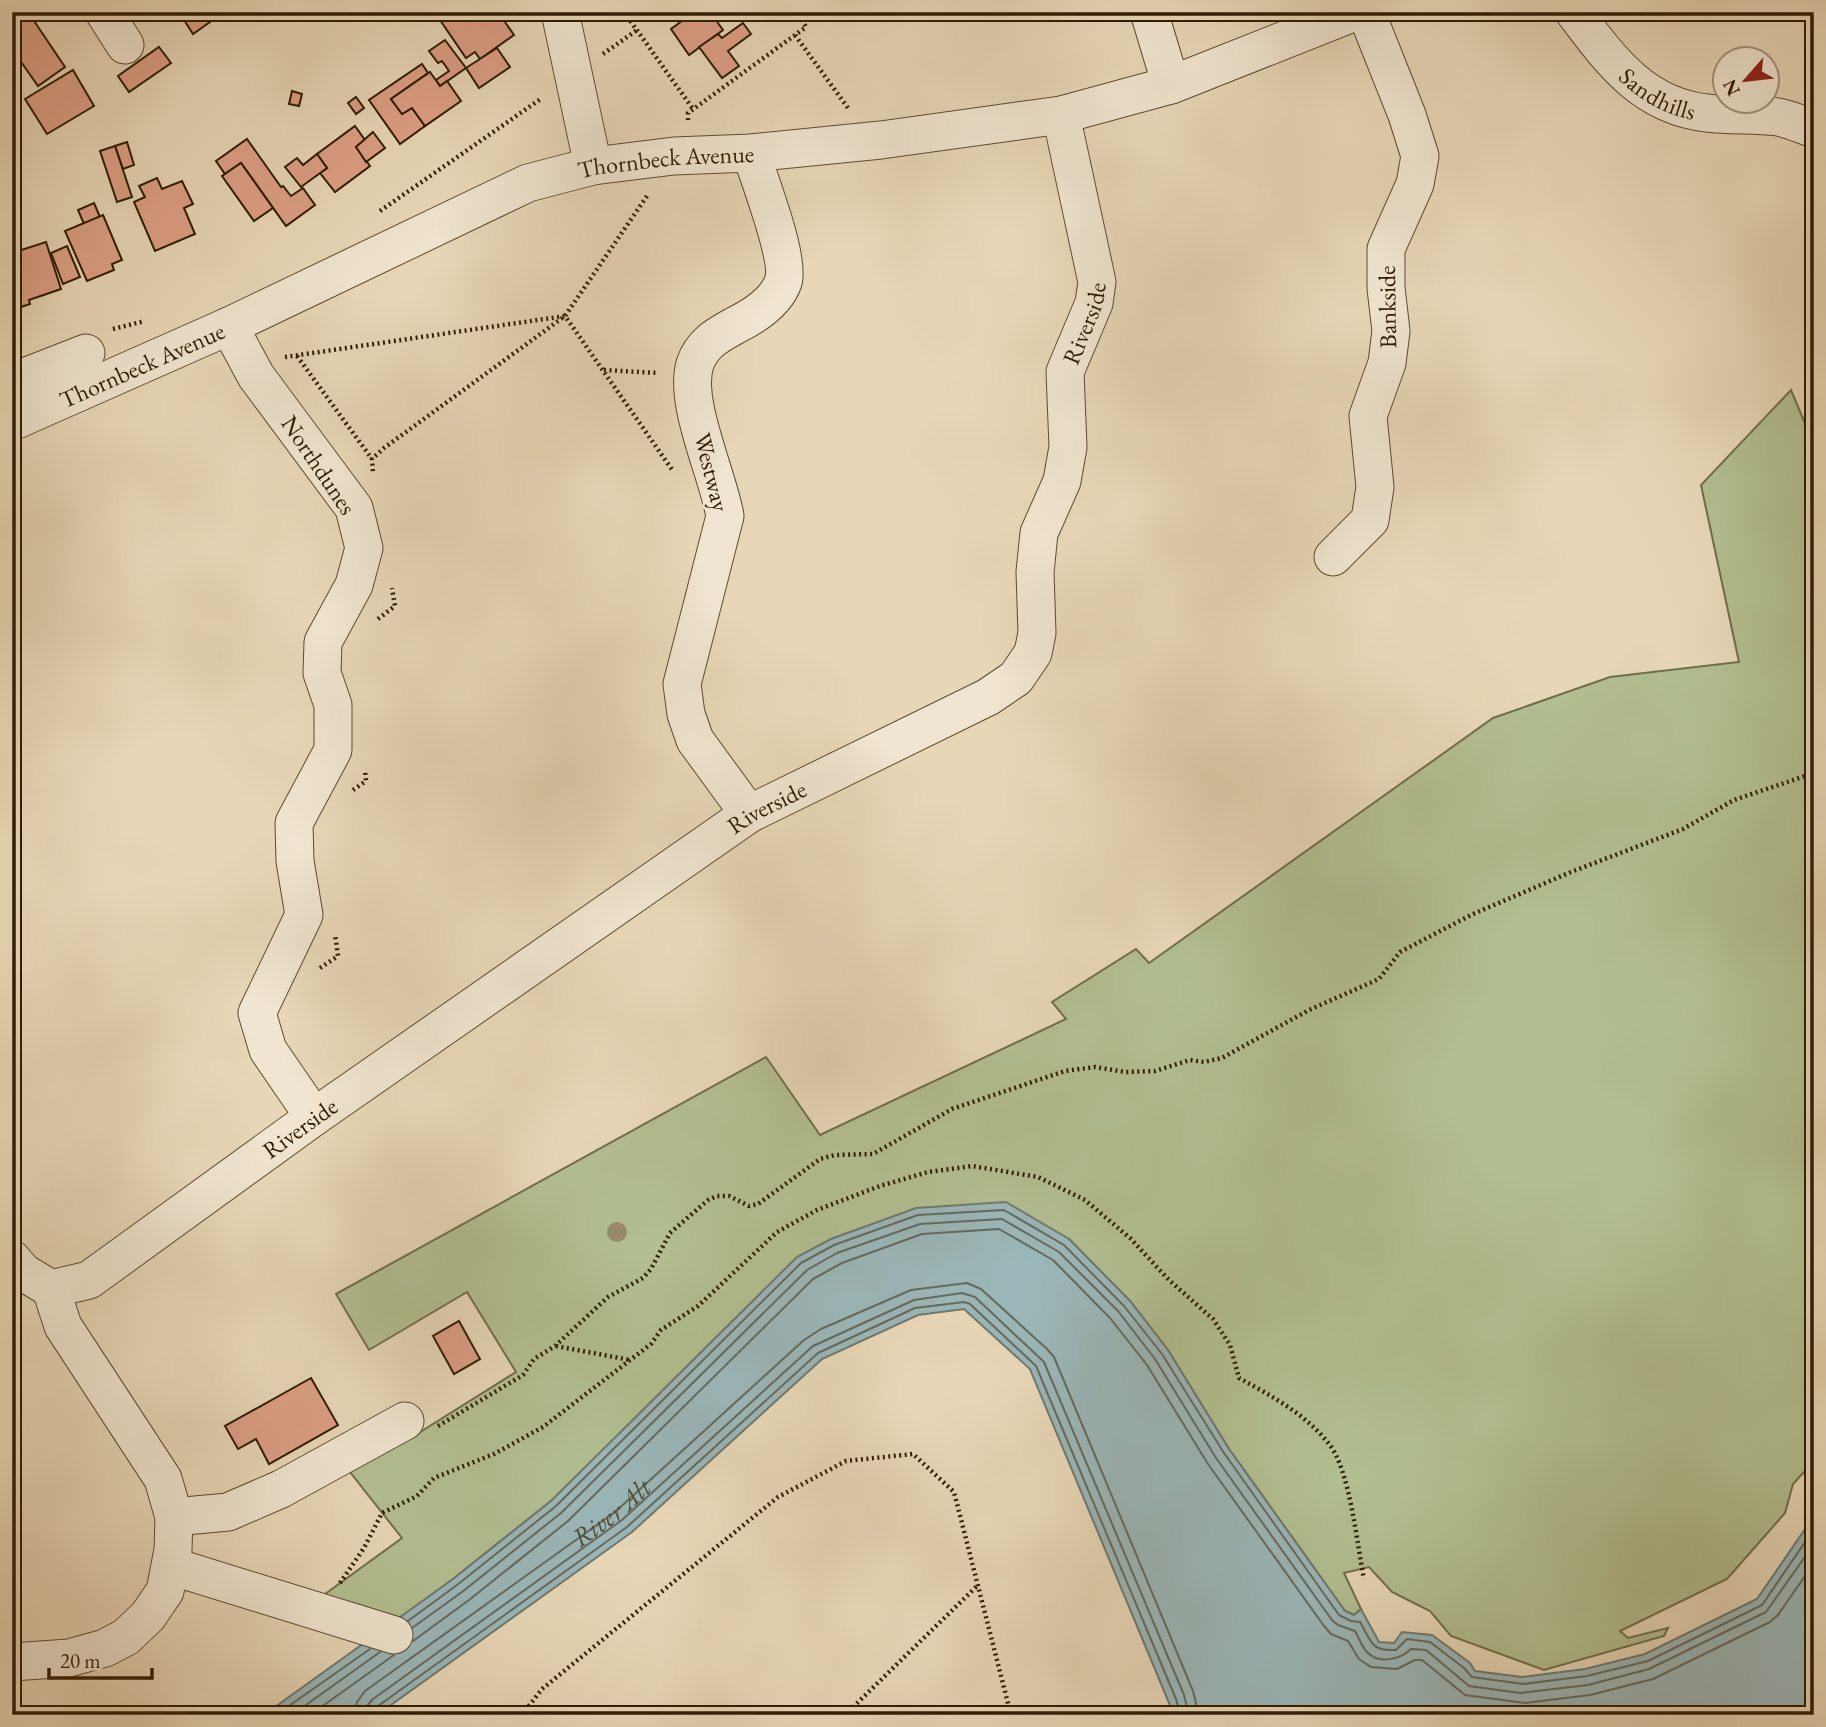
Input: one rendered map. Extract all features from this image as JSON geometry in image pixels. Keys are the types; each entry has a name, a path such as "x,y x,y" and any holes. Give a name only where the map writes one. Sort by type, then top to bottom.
{"street":[{"path":"104,12 125,45"},
{"path":"560,12 593,166"},
{"path":"1149,12 1171,85"},
{"name":"Thornbeck Avenue","path":"12,422 229,326 528,183 593,166 674,156 751,153 881,140 1061,115 1171,85 1355,12"},
{"name":"Bankside","path":"1333,557 1370,520 1375,487 1368,416 1387,363 1391,331 1386,288 1386,249 1416,184 1420,156 1407,115 1366,12"},
{"name":"Sandhills","path":"1574,12 1604,51 1637,86 1660,100 1705,113 1780,117 1814,129"},
{"name":"Riverside","path":"51,1289 89,1280 314,1117 749,814 988,696 1016,678 1032,653 1037,633 1035,572 1039,533 1062,481 1068,447 1065,372 1094,303 1097,282 1061,115"},
{"name":"Westway","path":"749,814 695,740 686,714 682,684 725,516 722,494 693,401 694,367 701,350 713,338 748,319 769,303 783,282 784,261 751,153"},
{"name":"Northdunes","path":"229,326 256,376 354,508 364,548 354,585 323,642 322,673 334,705 333,750 294,823 295,861 304,915 257,1013 268,1050 314,1117"},
{"path":"12,382 86,353"},
{"path":"12,1259 23,1272 51,1289 63,1325 163,1479 174,1517 171,1566 165,1591 148,1616 126,1637 105,1648 69,1658 12,1662"},
{"path":"174,1517 228,1512 281,1489 405,1421"},
{"path":"171,1566 394,1635"}],"path":[{"path":"624,12 693,109"},
{"path":"372,459 565,316 688,135 688,113 806,27 797,12"},
{"path":"377,214 637,30"},
{"path":"795,35 851,112"},
{"path":"250,363 565,316"},
{"path":"565,316 681,482"},
{"path":"86,353 86,335 157,319"},
{"path":"297,356 372,459 373,473 344,494"},
{"path":"603,370 694,375"},
{"path":"405,1421 426,1433 523,1374 534,1359 555,1346 608,1297 643,1278 651,1269 670,1233 708,1200 717,1196 729,1196 749,1206 758,1204 820,1159 835,1155 873,1154 952,1109 1065,1072 1095,1067 1125,1072 1155,1071 1190,1060 1204,1062 1222,1058 1309,1010 1379,979 1401,952 1473,914 1571,872 1683,829 1734,800 1814,773"},
{"path":"320,1612 364,1548 382,1513 417,1496 434,1478 494,1454 543,1427 651,1345 661,1330 698,1306 777,1232 817,1210 880,1186 928,1172 972,1166 1038,1177 1085,1199 1130,1238 1169,1280 1213,1319 1230,1345 1238,1378 1300,1416 1331,1445 1346,1481 1364,1579"},
{"path":"555,1346 630,1360"},
{"path":"522,1715 542,1689 778,1497 846,1461 913,1454 954,1492 1011,1715"},
{"path":"845,1715 978,1586"}],"green space":[{"path":"1791,390 1814,445 1814,1461 1793,1484 1785,1513 1727,1579 1620,1631 1628,1638 1668,1628 1664,1636 1544,1670 1451,1636 1430,1611 1392,1592 1369,1567 1344,1573 1361,1609 1354,1615 1345,1611 1229,1449 1168,1350 1130,1301 1069,1239 633,1422 551,1501 392,1624 314,1602 402,1538 350,1472 516,1372 467,1292 369,1350 336,1294 766,1057 820,1135 1066,1019 1052,1002 1136,949 1149,963 1493,718 1610,677 1739,662 1701,485"}],"water":[{"name":"River Alt","path":"1006,1202 1069,1239 1130,1301 1168,1350 1229,1449 1345,1611 1354,1615 1361,1609 1379,1642 1394,1643 1402,1632 1432,1635 1470,1663 1475,1671 1522,1677 1585,1669 1645,1654 1757,1599 1814,1516 1814,1715 1174,1715 1030,1369 964,1309 918,1315 822,1359 632,1532 377,1715 264,1715 453,1579 551,1501 797,1257 831,1239 916,1208"}],"building":[{"path":"12,12 28,12 65,67 38,86 12,49"},
{"path":"179,12 224,12 193,34"},
{"path":"450,12 498,12 514,35 480,59 475,52 466,58 440,20"},
{"path":"675,12 693,12 681,21"},
{"path":"694,12 710,12 723,30 689,55 671,29"},
{"path":"743,23 751,34 728,51 739,66 722,78 699,47 718,34 722,38"},
{"path":"445,40 466,68 440,86 436,80 449,71 442,61 438,63 429,51"},
{"path":"159,47 171,63 129,92 118,76"},
{"path":"497,48 510,67 479,88 466,68"},
{"path":"422,64 428,73 391,99 402,114 412,108 425,126 400,144 369,100"},
{"path":"73,70 94,106 47,134 25,99"},
{"path":"430,72 440,86 447,81 461,101 425,126 412,108 402,114 391,99"},
{"path":"292,91 302,94 299,106 289,104"},
{"path":"356,97 364,108 356,114 348,103"},
{"path":"355,126 365,140 356,147 370,166 335,192 320,173 327,168 317,154"},
{"path":"373,132 385,148 366,162 356,147"},
{"path":"247,139 281,187 291,196 303,188 315,205 286,226 241,163 225,174 216,161"},
{"path":"127,142 134,165 123,169 115,146"},
{"path":"115,146 132,197 117,202 100,151"},
{"path":"317,154 327,168 301,187 285,167 297,158 303,165"},
{"path":"241,163 273,208 254,221 222,176"},
{"path":"157,178 162,189 182,181 193,204 184,208 195,234 155,251 134,202 145,197 139,186"},
{"path":"94,203 100,217 84,224 78,210"},
{"path":"103,215 122,260 112,264 114,270 87,281 65,231"},
{"path":"46,242 61,289 29,300 30,304 12,310 12,253"},
{"path":"67,246 80,277 63,284 51,253"},
{"path":"459,1321 480,1359 454,1374 433,1336"},
{"path":"311,1378 338,1425 269,1464 256,1439 238,1449 225,1426"}]}
